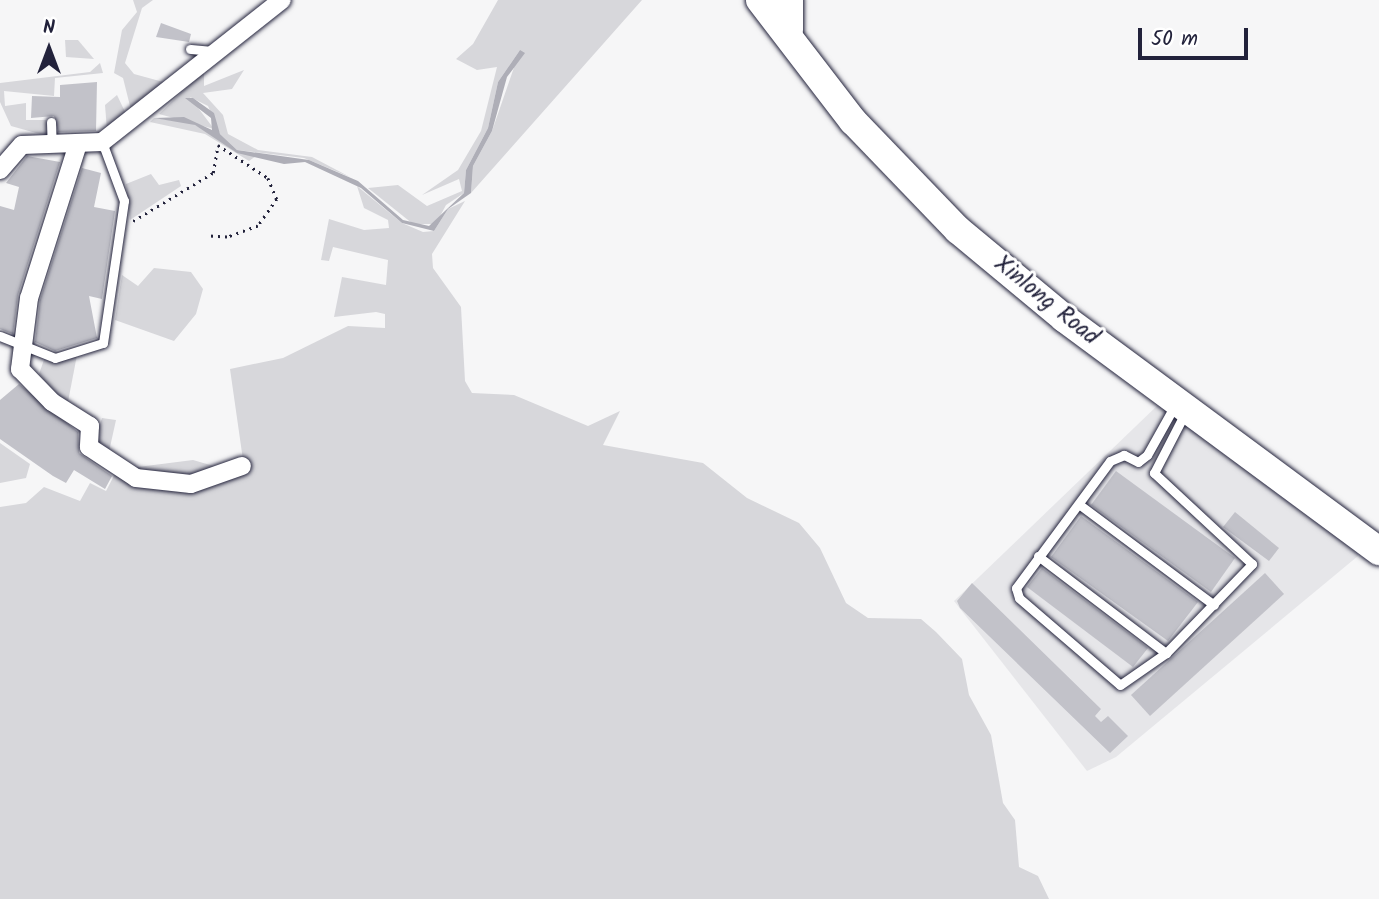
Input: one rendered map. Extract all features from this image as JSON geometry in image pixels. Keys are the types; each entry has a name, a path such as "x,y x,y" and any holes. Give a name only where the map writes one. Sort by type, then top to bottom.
{"main road":[{"name":"Xinlong Road","path":"760,0 853,121 958,230 1379,551"},
{"name":"Xinlong Road","path":"769,0 857,118 955,218 1183,403 1379,543"},
{"path":"789,0 789,30"}],"street":[{"path":"0,170 22,145 77,147 102,142 282,0"},
{"path":"77,147 20,346 24,376 90,426 89,447 136,478 191,484 242,466"}],"lane":[{"path":"190,49 217,51"},
{"path":"51,122 52,146"},
{"path":"0,336 55,358 103,343 121,225 123,193 102,142"},
{"path":"1183,403 1154,473 1252,564 1166,653 1120,685 1015,593 1038,556 1117,455 1138,462 1147,455 1183,403"},
{"path":"1080,505 1214,605"},
{"path":"1038,556 1166,653"}],"path":[{"path":"121,225 149,216 178,189 214,173 218,145 268,178 277,199 258,226 209,236"}],"shaded area":[{"path":"133,0 153,0 142,8 125,63 134,74 167,83 132,114 123,78 114,73 122,30 137,12"},
{"path":"498,0 642,0 471,193 473,166 492,131 520,50 498,82 488,128 466,170 464,193 446,205 436,224 413,224 368,188 398,185 427,206 462,191 459,179 422,195 458,170 481,131 497,67 477,70 456,59 473,44"},
{"path":"65,40 78,40 94,59 66,57"},
{"path":"520,50 525,53 507,77 492,131 473,166 471,193 448,209 434,231 402,223 361,188 305,162 284,164 237,153 195,125 154,118 184,117 212,130 211,118 185,98 193,98 214,113 220,134 237,150 309,160 358,181 403,220 429,226 464,193 466,170 488,128 498,82"},
{"path":"100,63 103,73 55,78 54,96 4,91 5,106 26,103 26,120 47,120 47,136 11,126 0,102 0,83 90,72"},
{"path":"244,70 232,89 203,93 223,115 228,134 258,150 312,157 350,177 304,158 237,150 220,134 208,106 190,97 214,129 159,114 204,71 204,86"},
{"path":"117,95 127,116 107,130 105,105"},
{"path":"154,118 191,123 216,135 234,151 256,156 249,161 205,134 150,122"},
{"path":"151,174 159,185 179,180 181,186 130,220 126,184"},
{"path":"357,186 402,223 423,232 434,231 448,209 465,201 432,254 433,268 461,307 465,381 472,393 514,395 588,426 620,411 603,445 703,463 747,498 799,523 820,548 846,603 868,618 921,619 936,632 962,659 969,695 991,735 1003,803 1015,820 1019,867 1038,876 1049,899 0,899 0,507 26,503 44,487 80,501 90,483 106,491 117,470 153,488 243,460 230,369 283,358 348,326 385,328 385,314 376,312 334,317 342,277 386,285 388,260 333,247 329,261 321,260 329,219 364,230 389,228 388,220 364,208"},
{"path":"154,268 191,272 203,289 196,314 174,341 115,320 122,275 138,286"},
{"path":"77,355 67,407 39,374 45,357"},
{"path":"1161,402 1356,544 1358,556 1116,757 1087,771 954,601"},
{"path":"102,418 116,420 108,456 95,440"},
{"path":"0,443 30,464 26,478 0,483"},
{"path":"193,460 224,469 190,481 130,468"}],"building":[{"path":"161,23 191,34 189,42 156,37"},
{"path":"97,82 96,131 58,132 54,116 31,118 32,96 60,97 60,85"},
{"path":"27,156 60,162 18,295 13,334 0,329 0,206 14,210 19,187 6,183"},
{"path":"82,168 101,173 94,207 115,211 102,299 89,296 97,338 55,351 35,342 40,300"},
{"path":"19,384 78,432 79,453 112,476 105,489 74,470 66,483 0,439 0,400"},
{"path":"1116,471 1235,558 1211,592 1091,505"},
{"path":"1235,512 1279,548 1269,561 1223,527"},
{"path":"1081,516 1198,602 1168,641 1051,557"},
{"path":"1042,568 1148,648 1133,667 1027,587"},
{"path":"1265,573 1284,594 1150,716 1131,695"},
{"path":"972,583 1101,709 1095,716 1101,722 1108,716 1128,736 1110,753 960,608 957,601"}]}
